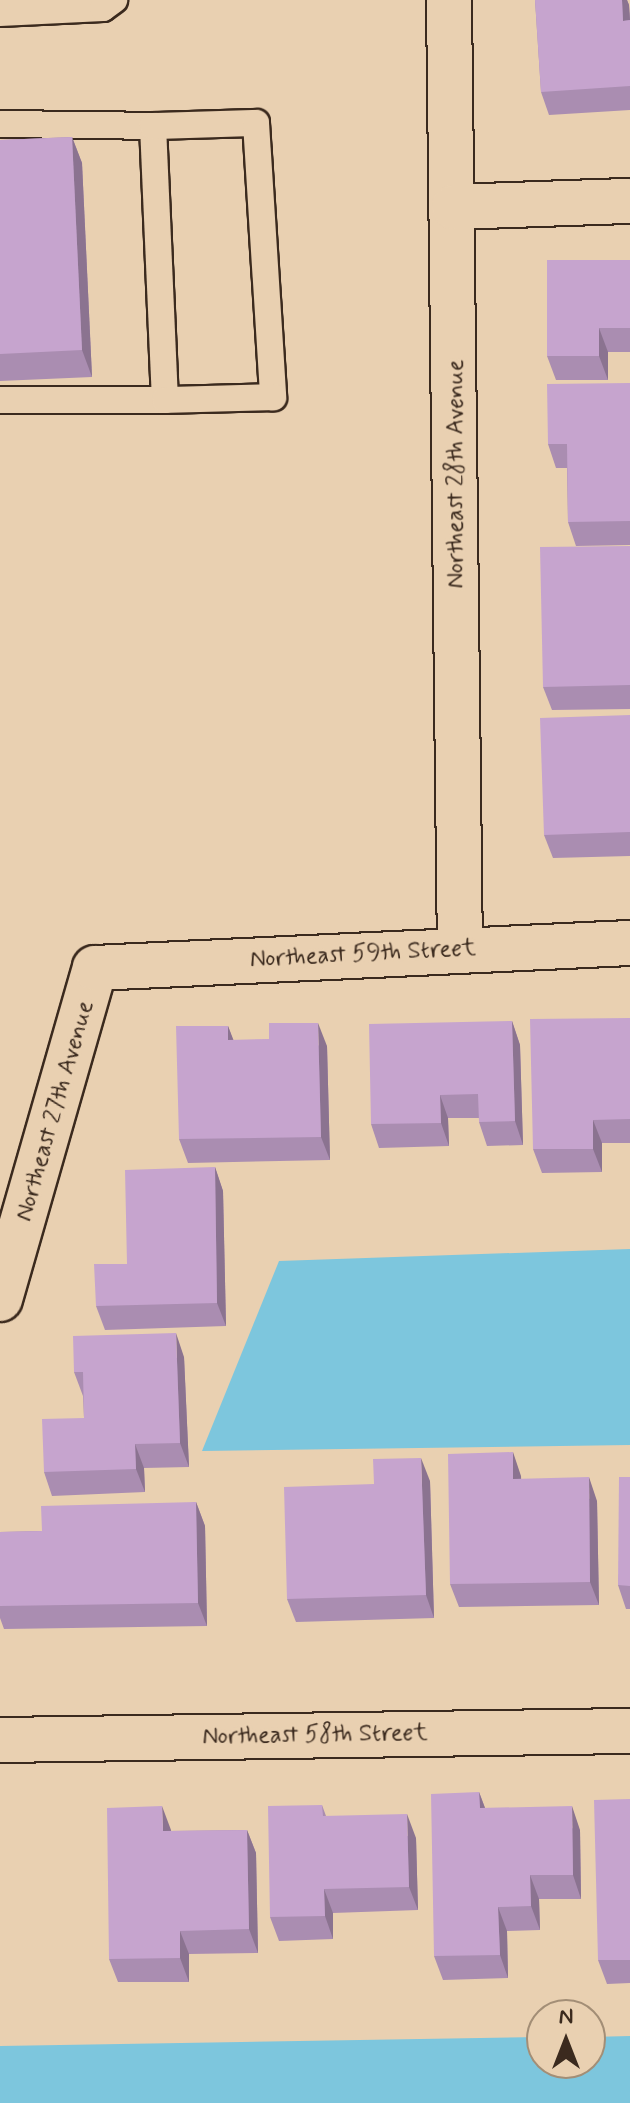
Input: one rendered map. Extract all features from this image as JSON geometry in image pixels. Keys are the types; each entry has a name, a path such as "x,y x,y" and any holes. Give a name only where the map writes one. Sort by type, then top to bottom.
{"street":[{"name":"Northeast 28th Avenue","path":"449,0 454,207 460,948"},
{"path":"454,207 630,201"},
{"name":"Northeast 59th Street","path":"95,968 460,948 630,943"},
{"name":"Northeast 27th Avenue","path":"3,1281 95,968"},
{"name":"Northeast 58th Street","path":"0,1740 630,1731"}],"lane":[{"path":"0,13 103,8 114,0"},
{"path":"0,124 153,126 256,123 273,397 0,400"},
{"path":"153,126 165,400"}],"water":[{"path":"630,1249 630,1445 202,1451 279,1261"},
{"path":"630,2036 630,2103 0,2103 0,2046 526,2037 526,2079 606,2079 606,2037"}],"building":[{"path":"535,0 622,0 623,21 630,20 630,86 541,92"},
{"path":"72,137 82,350 0,354 0,140"},
{"path":"547,260 630,260 630,328 599,328 599,356 547,356"},
{"path":"630,383 630,521 568,522 567,444 548,444 547,384"},
{"path":"630,546 630,685 543,687 540,547"},
{"path":"630,715 630,832 544,835 540,718"},
{"path":"630,1018 630,1119 593,1120 593,1149 533,1149 530,1019"},
{"path":"512,1021 515,1121 479,1122 478,1094 440,1095 441,1123 371,1124 369,1024"},
{"path":"269,1023 318,1023 321,1137 179,1139 176,1026 228,1026 228,1040 269,1039"},
{"path":"215,1167 217,1303 96,1306 94,1264 127,1264 125,1170"},
{"path":"176,1333 180,1443 135,1444 136,1469 44,1472 42,1419 84,1418 83,1372 74,1372 73,1336"},
{"path":"513,1452 513,1479 589,1477 590,1582 450,1584 448,1454"},
{"path":"421,1458 426,1595 287,1599 284,1487 374,1484 373,1459"},
{"path":"619,1477 630,1477 630,1586 618,1585"},
{"path":"196,1502 198,1603 0,1606 0,1532 42,1531 41,1506"},
{"path":"479,1792 480,1808 572,1806 573,1875 530,1875 531,1906 498,1907 500,1955 434,1956 431,1794"},
{"path":"630,1799 630,1960 598,1960 594,1800"},
{"path":"322,1805 323,1816 407,1814 409,1887 324,1889 325,1916 270,1917 268,1806"},
{"path":"162,1806 163,1831 247,1830 249,1929 180,1931 180,1958 109,1959 107,1808"}]}
